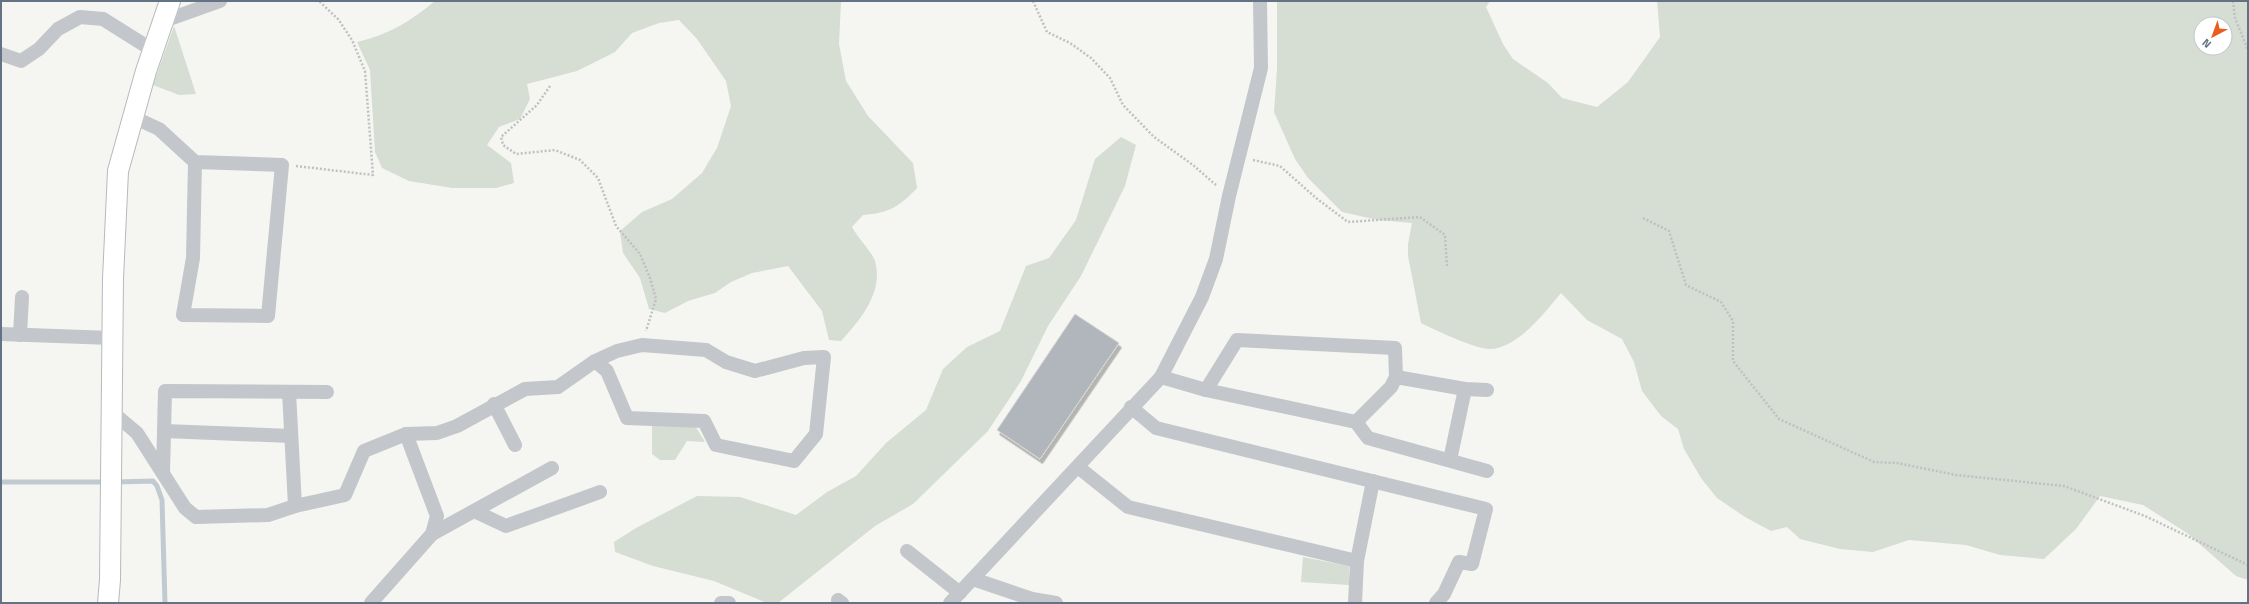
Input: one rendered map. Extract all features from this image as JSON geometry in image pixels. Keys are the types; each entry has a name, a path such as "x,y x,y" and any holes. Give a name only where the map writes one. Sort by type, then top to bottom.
{"street":[{"path":"108,603 110,580 112,338 118,171 170,1"},
{"path":"164,21 220,1"},
{"path":"950,603 1161,377 1202,297 1216,259 1229,196 1261,68 1260,1"},
{"path":"1,54 22,61 39,49 58,29 80,16 103,19 154,51"},
{"path":"133,118 159,129 196,162 282,165 268,316 183,315 194,258 196,162"},
{"path":"20,335 22,297"},
{"path":"1,334 112,338"},
{"path":"1206,390 1237,340 1395,348 1396,377 1391,387 1356,422"},
{"path":"112,412 136,433 185,508 196,517 268,515 295,506 345,495 364,451 406,434 437,432 458,426 494,404 525,388 558,387 595,361 617,351 642,345 706,350 726,362 755,371 804,358 824,357 816,434 794,461 716,446 704,421 627,418 607,371 595,361"},
{"path":"1161,377 1206,390 1356,422 1368,438 1487,470"},
{"path":"1396,377 1465,389 1487,390"},
{"path":"1450,460 1465,389"},
{"path":"163,473 165,391 327,392"},
{"path":"289,392 295,506"},
{"path":"494,404 514,445"},
{"path":"1131,408 1156,428 1486,509 1472,564 1460,562 1444,594 1436,603"},
{"path":"164,431 291,436"},
{"path":"406,434 437,516 432,534"},
{"path":"1078,467 1128,506 1357,561"},
{"path":"370,603 432,534 552,468"},
{"path":"1355,603 1357,561 1373,481"},
{"path":"474,511 506,526 600,492"},
{"path":"907,551 960,593"},
{"path":"973,579 1032,599 1056,603"},
{"path":"721,603 729,603"}],"path":[{"path":"282,165 373,175 365,71 352,40 338,19 320,1"},
{"path":"1033,1 1047,32 1070,43 1091,58 1110,78 1122,105 1154,137 1193,165 1229,196"},
{"path":"2233,1 2235,18 2248,50"},
{"path":"550,86 537,105 502,138 503,146 516,154 555,150 580,160 598,178 616,226 640,254 656,299 642,345"},
{"path":"1239,157 1280,166 1316,198 1348,222 1420,217 1445,235 1447,266"},
{"path":"1643,218 1669,231 1686,285 1721,302 1733,321 1733,361 1779,419 1874,462 1897,463 1956,475 2064,486 2146,516 2248,565"}],"shaded area":[{"path":"435,1 841,1 839,44 846,81 868,116 913,163 917,188 905,200 893,208 880,213 863,215 852,227 873,257 877,272 873,294 856,324 841,341 829,340 822,311 788,266 752,273 731,282 715,293 688,301 665,313 649,309 640,278 623,253 620,231 642,212 672,199 702,173 717,148 731,106 726,81 697,39 679,20 659,23 632,33 615,52 577,71 527,84 530,99 520,119 499,127 487,145 511,163 514,183 496,188 452,188 409,181 382,168 375,152 370,70 357,42 379,35 399,26 417,15"},
{"path":"1277,1 1490,1 1486,7 1503,44 1513,59 1548,83 1562,98 1597,107 1628,82 1660,37 1657,1 2248,1 2248,580 2236,576 2187,533 2143,505 2100,496 2076,529 2044,559 2000,555 1966,545 1909,540 1873,552 1840,549 1800,539 1787,527 1771,531 1745,517 1717,498 1701,478 1684,449 1678,429 1661,416 1642,391 1634,362 1622,339 1587,320 1561,293 1539,319 1512,342 1501,347 1491,349 1476,346 1456,339 1421,323 1408,256 1408,244 1412,223 1378,220 1342,212 1308,178 1295,159 1274,112 1277,69"},
{"path":"174,26 196,94 179,95 153,85"},
{"path":"1121,137 1136,145 1125,186 1081,276 1048,326 1021,381 988,431 913,504 875,526 778,603 767,603 714,581 653,566 615,552 614,542 636,528 697,496 740,497 796,515 827,492 856,476 886,443 926,410 943,369 967,347 1000,331 1026,266 1049,258 1076,220 1095,159"},
{"path":"694,424 705,442 687,441 675,460 660,460 652,454 652,425"},
{"path":"1303,557 1349,566 1349,585 1301,582"}],"building":[{"path":"1075,314 1119,343 1040,459 997,430"}],"waterway":[{"path":"116,482 153,481 157,486 162,500 165,603"},
{"path":"1,482 108,482"}]}
